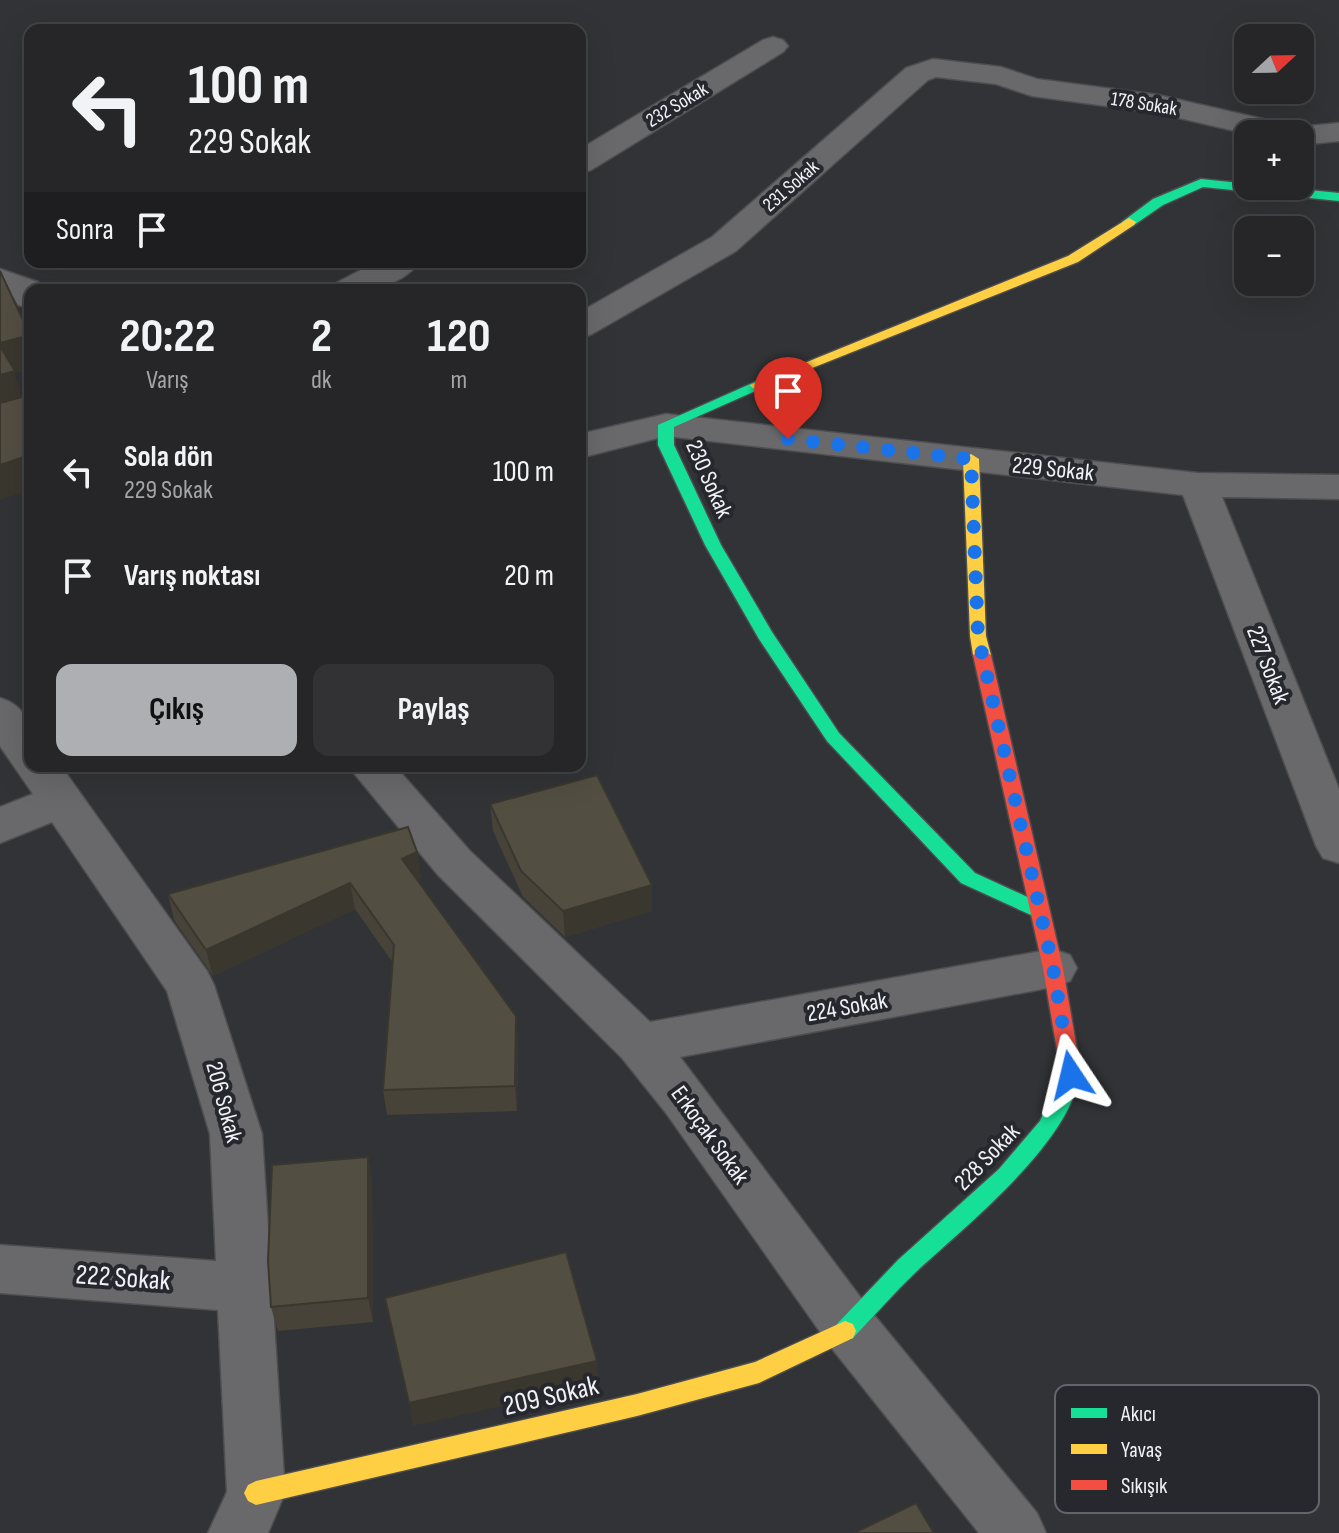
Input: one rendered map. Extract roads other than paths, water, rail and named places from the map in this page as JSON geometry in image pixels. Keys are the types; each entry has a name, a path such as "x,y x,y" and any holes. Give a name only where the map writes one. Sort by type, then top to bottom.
{"street":[{"name":"232 Sokak","path":"586,159 773,46"},
{"name":"231 Sokak","path":"586,324 724,244 917,74 933,68 1001,76"},
{"name":"178 Sokak","path":"1001,76 1032,87 1158,104 1234,122"},
{"path":"1314,135 1339,132"},
{"name":"230 Sokak","path":"1038,910 968,878 833,737 765,635 713,545 666,445 666,425 736,393 1073,259 1158,202 1201,183 1339,197"},
{"path":"360,284 390,268"},
{"path":"0,279 24,288"},
{"name":"229 Sokak","path":"586,445 666,425 1198,485 1339,487"},
{"name":"228 Sokak","path":"850,1328 906,1267 1007,1175 1048,1127 1071,1075 1053,968 978,636 971,459"},
{"name":"227 Sokak","path":"1198,485 1339,846"},
{"path":"0,713 24,747"},
{"name":"Erkoçak Sokak","path":"375,772 454,863 640,1044 684,1098 850,1328 1016,1533"},
{"path":"0,826 49,783"},
{"name":"206 Sokak","path":"49,783 190,985 236,1134 245,1288 247,1513"},
{"name":"224 Sokak","path":"640,1044 1053,968"},
{"name":"222 Sokak","path":"0,1269 245,1288"},
{"name":"209 Sokak","path":"247,1513 759,1372 850,1328"}]}
